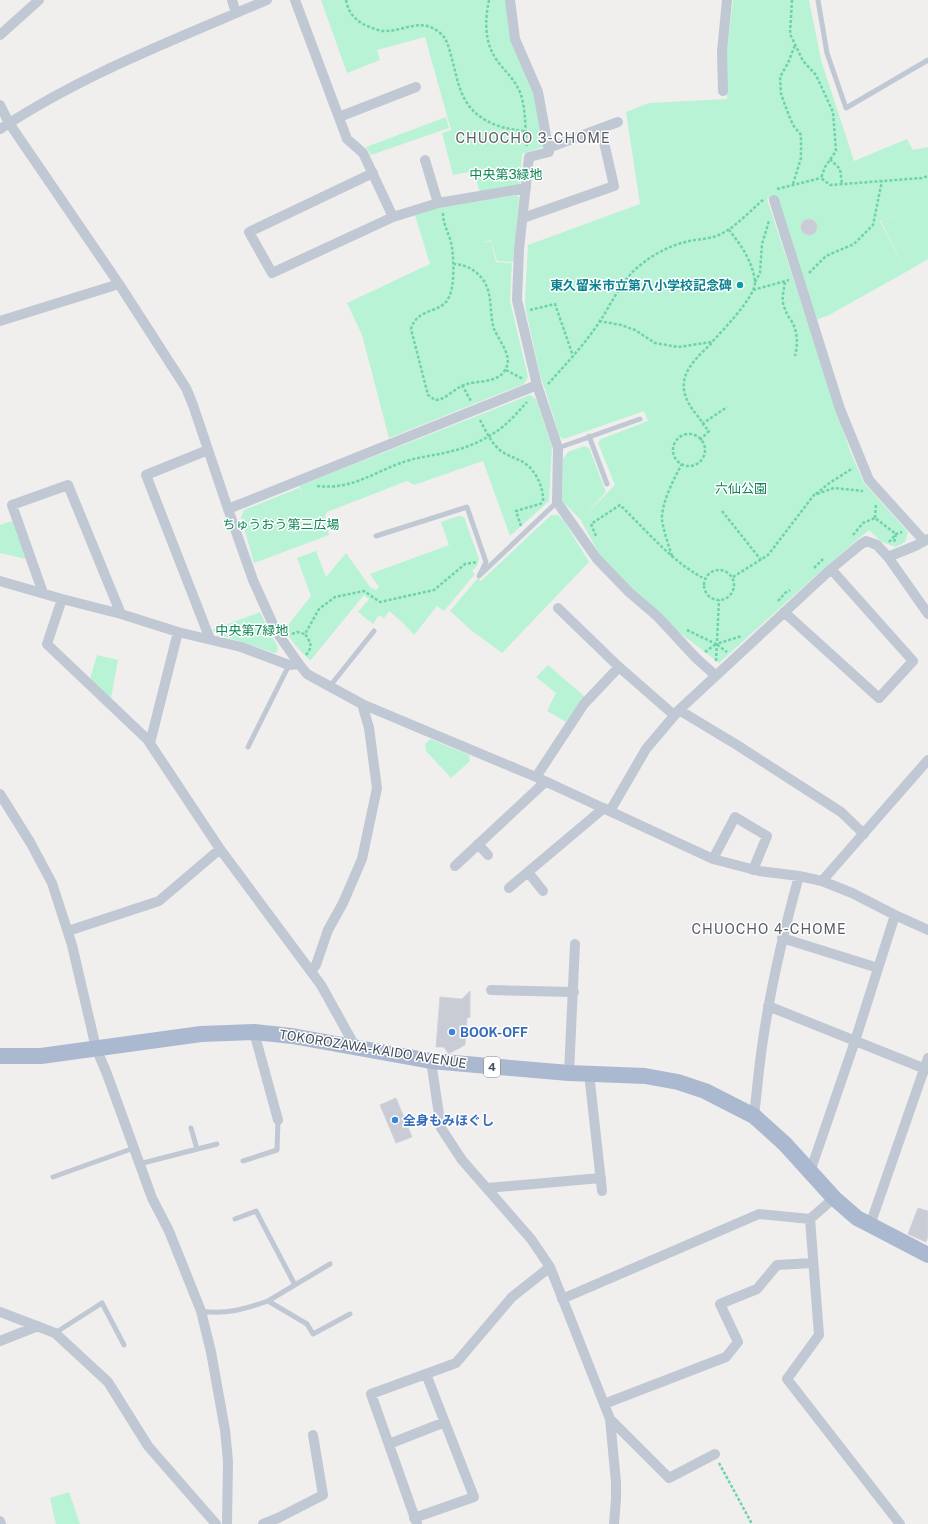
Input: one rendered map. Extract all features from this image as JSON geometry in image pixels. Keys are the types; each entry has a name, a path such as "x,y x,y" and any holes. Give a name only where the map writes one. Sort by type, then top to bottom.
{"main road":[{"name":"TOKOROZAWA-KAIDO AVENUE","path":"0,1056 40,1056 201,1034 254,1032 292,1036 431,1061 569,1073 645,1076 678,1082 705,1091 754,1116 785,1144 834,1198 857,1218 928,1255"}],"street":[{"path":"0,35 39,0"},
{"path":"232,0 236,13"},
{"path":"0,129 65,89 106,69 267,0"},
{"path":"295,0 347,139 363,153 393,217"},
{"path":"510,0 516,38 538,92 549,152 529,157 519,249 517,300 538,388 558,448 557,502 597,559 628,592 658,617 696,658 715,675"},
{"path":"723,91 722,52 726,0"},
{"path":"339,118 416,87"},
{"path":"0,105 9,123 119,284 186,388 248,566 274,626 294,665"},
{"path":"548,148 618,122"},
{"path":"523,218 614,186 601,129"},
{"path":"425,160 440,203"},
{"path":"373,174 249,232 272,273 393,217 440,203 526,188"},
{"path":"772,195 840,409 861,463 869,480 926,540 888,557"},
{"path":"0,320 119,284"},
{"path":"228,509 475,410 538,388"},
{"path":"208,450 146,474 210,639"},
{"path":"43,594 12,505 68,485 121,614"},
{"path":"509,888 607,810 646,749 677,713 715,675 831,569 866,541 877,545 888,557 928,614"},
{"path":"784,612 879,698 913,662 831,569"},
{"path":"0,581 43,594 121,614 178,632 241,647 294,665 362,704 541,780 713,859 754,870 799,876 822,881 852,893 928,930"},
{"path":"62,599 47,644 150,743 220,849 321,984 356,1048"},
{"path":"558,608 619,667 677,713 737,745 841,812 864,834"},
{"path":"150,743 178,632"},
{"path":"455,866 541,780 584,704 619,667"},
{"path":"311,972 316,965 328,930 343,903 362,859 377,788 369,728 362,704"},
{"path":"822,881 928,760"},
{"path":"0,794 30,842 52,883 72,945 96,1048 152,1198 169,1231 201,1311 211,1352 225,1430 228,1461 227,1524"},
{"path":"713,859 735,817 767,836 754,870"},
{"path":"478,844 488,855"},
{"path":"68,931 159,902 220,849"},
{"path":"528,872 543,891"},
{"path":"754,1116 768,1006 782,938 799,876"},
{"path":"810,1172 895,915"},
{"path":"782,938 878,968"},
{"path":"569,1073 574,992 575,944"},
{"path":"491,990 574,992"},
{"path":"768,1006 926,1069"},
{"path":"254,1032 278,1120"},
{"path":"870,1225 926,1069 928,1058"},
{"path":"431,1061 441,1128 462,1160 531,1239 550,1267 610,1419 616,1482 614,1524"},
{"path":"589,1073 602,1191"},
{"path":"487,1188 601,1178"},
{"path":"562,1299 759,1214 810,1219 834,1198"},
{"path":"810,1219 819,1335 787,1379 900,1524"},
{"path":"604,1404 726,1357 738,1342 720,1304 757,1289 777,1265 813,1263"},
{"path":"426,1374 474,1497 415,1521 371,1394 456,1363 512,1297 550,1267"},
{"path":"0,1312 55,1333 108,1382 148,1446 216,1524"},
{"path":"0,1341 38,1326"},
{"path":"610,1419 669,1478 715,1454"},
{"path":"389,1444 445,1422"},
{"path":"263,1524 279,1521 322,1495 313,1435"}],"lane":[{"path":"818,0 827,52 846,108 928,60"},
{"path":"558,448 640,419"},
{"path":"589,436 607,484"},
{"path":"376,536 466,507 486,562 479,576 557,502"},
{"path":"330,686 374,631"},
{"path":"248,747 294,665"},
{"path":"243,1161 277,1150 278,1120"},
{"path":"191,1128 197,1149"},
{"path":"140,1164 217,1144"},
{"path":"52,1177 134,1148"},
{"path":"235,1220 256,1211 295,1285"},
{"path":"201,1311 216,1313 244,1310 268,1301 330,1264"},
{"path":"268,1301 307,1324 313,1334 350,1314"},
{"path":"55,1333 102,1303 124,1345"}],"path":[{"path":"346,0 347,7 352,16 371,28 382,31 425,25 440,33 446,40 461,92 467,103 474,111 492,124 503,128 525,130"},
{"path":"489,0 486,25 487,36 496,60 510,75 521,95 529,157"},
{"path":"792,0 790,34 803,61 816,75 832,112 836,151 825,167 821,178"},
{"path":"793,184 801,158 801,135 793,125 781,94 780,77 788,63 795,44"},
{"path":"830,160 840,169 842,184"},
{"path":"306,478 309,485 340,486 369,477 394,465 420,457 451,452 489,436 512,419 538,388 547,386 573,357 599,321 614,295 628,277 641,264 655,254 671,246 718,235 729,230 772,195 793,184 821,178 830,185 922,178 928,176"},
{"path":"753,290 799,278 811,272 826,256 854,244 873,225 882,181"},
{"path":"440,203 443,219 452,244 454,264 449,297 446,302 440,306 419,316 412,324 411,329 428,395 431,399 439,400 462,385 498,378 506,370 508,360 491,320 490,300 487,287 480,277 469,267 454,264"},
{"path":"700,440 710,431 702,424 685,396 684,381 688,368 733,320 753,290 760,273 762,244 770,217"},
{"path":"729,230 747,256 755,283"},
{"path":"785,282 783,303 797,334 795,356"},
{"path":"541,307 555,304 573,357"},
{"path":"599,321 621,325 635,330 655,343 678,347 712,342"},
{"path":"462,385 494,444 502,452 523,462 533,472 537,478 543,496 543,502 549,510"},
{"path":"702,424 727,407"},
{"path":"691,435 700,440 704,447 702,460 695,465 686,466 682,464 678,461 673,451 676,441 680,437 691,435"},
{"path":"733,578 768,555 814,495 828,484 861,463"},
{"path":"672,556 665,537 662,518 671,486 682,464"},
{"path":"814,495 834,488 865,491"},
{"path":"872,500 876,505 875,518"},
{"path":"523,534 516,511 543,502"},
{"path":"596,537 590,524 620,505 672,556 694,573 705,579"},
{"path":"722,511 761,560"},
{"path":"294,665 310,650 310,642 305,634 319,609 335,597 364,591 380,602 434,590 465,564 486,562"},
{"path":"718,569 728,572 733,578 735,584 732,594 728,597 719,600 710,597 707,594 704,585 705,579 710,573 718,569"},
{"path":"715,675 719,600"},
{"path":"682,628 716,644 748,634"},
{"path":"715,1454 752,1524"}],"green space":[{"name":"中央第3緑地","path":"321,0 506,0 531,81 545,146 522,154 520,186 480,192 473,171 453,175 442,133 451,130 425,37 377,50 380,60 347,73"},
{"name":"六仙公園","path":"733,0 809,0 821,60 854,161 907,139 913,150 928,147 928,259 906,272 829,315 816,320 776,196 767,199 850,451 864,483 908,532 905,542 896,547 882,542 869,530 823,569 719,663 663,620 601,557 580,519 562,501 563,459 568,452 584,446 589,448 606,492 586,514 615,485 598,443 601,439 648,421 644,411 564,439 560,437 540,374 525,302 528,245 640,204 626,112 649,103 727,99 727,50","holes":["909,209 881,221 906,272 880,221"]},
{"path":"446,117 449,128 371,155 366,147"},
{"path":"517,195 519,198 513,262 497,261 491,240 481,243 491,241 496,262 512,263 510,301 528,377 524,384 389,438 362,335 347,303 430,264 414,212"},
{"name":"ちゅうおう第三広場","path":"530,395 536,399 552,447 549,501 510,536 483,461 414,485 407,481 327,512 325,516 329,535 254,563 241,517 244,510 299,488 304,497 299,486"},
{"path":"551,515 558,515 564,521 589,562 502,653 472,631 450,611 478,578 481,581"},
{"path":"459,516 464,517 479,559 477,566 472,571 475,574 444,611 437,606 414,635 389,611 384,618 379,615 373,624 358,612 369,599 364,595 310,661 284,630 311,596 297,558 316,551 326,577 346,553 370,587 376,590 379,587 370,574 449,545 441,522"},
{"path":"12,521 26,559 0,553 0,525"},
{"name":"中央第7緑地","path":"260,612 278,648 277,652 274,653 220,635 212,630"},
{"path":"97,655 118,660 111,698 90,679"},
{"path":"548,665 585,697 566,722 547,711 556,693 536,677"},
{"path":"430,739 469,755 470,761 451,778 426,751 425,744"},
{"path":"69,1492 80,1524 56,1524 50,1498"}],"building":[{"path":"809,219 815,221 817,227 815,233 809,235 803,233 801,227 803,221"},
{"path":"470,991 470,1017 467,1018 465,1045 448,1053 444,1047 436,1047 440,997 462,999"},
{"path":"396,1098 412,1137 396,1143 380,1105"},
{"path":"918,1208 928,1211 928,1236 926,1242 908,1234"}],"place":[{"name":"東久留米市立第八小学校記念碑","path":"740,285"},
{"name":"BOOK-OFF","path":"452,1032"},
{"name":"全身もみほぐし","path":"395,1120"}],"district":[{"name":"CHUOCHO 3-CHOME","path":"533,138"},
{"name":"CHUOCHO 4-CHOME","path":"769,929"}]}
